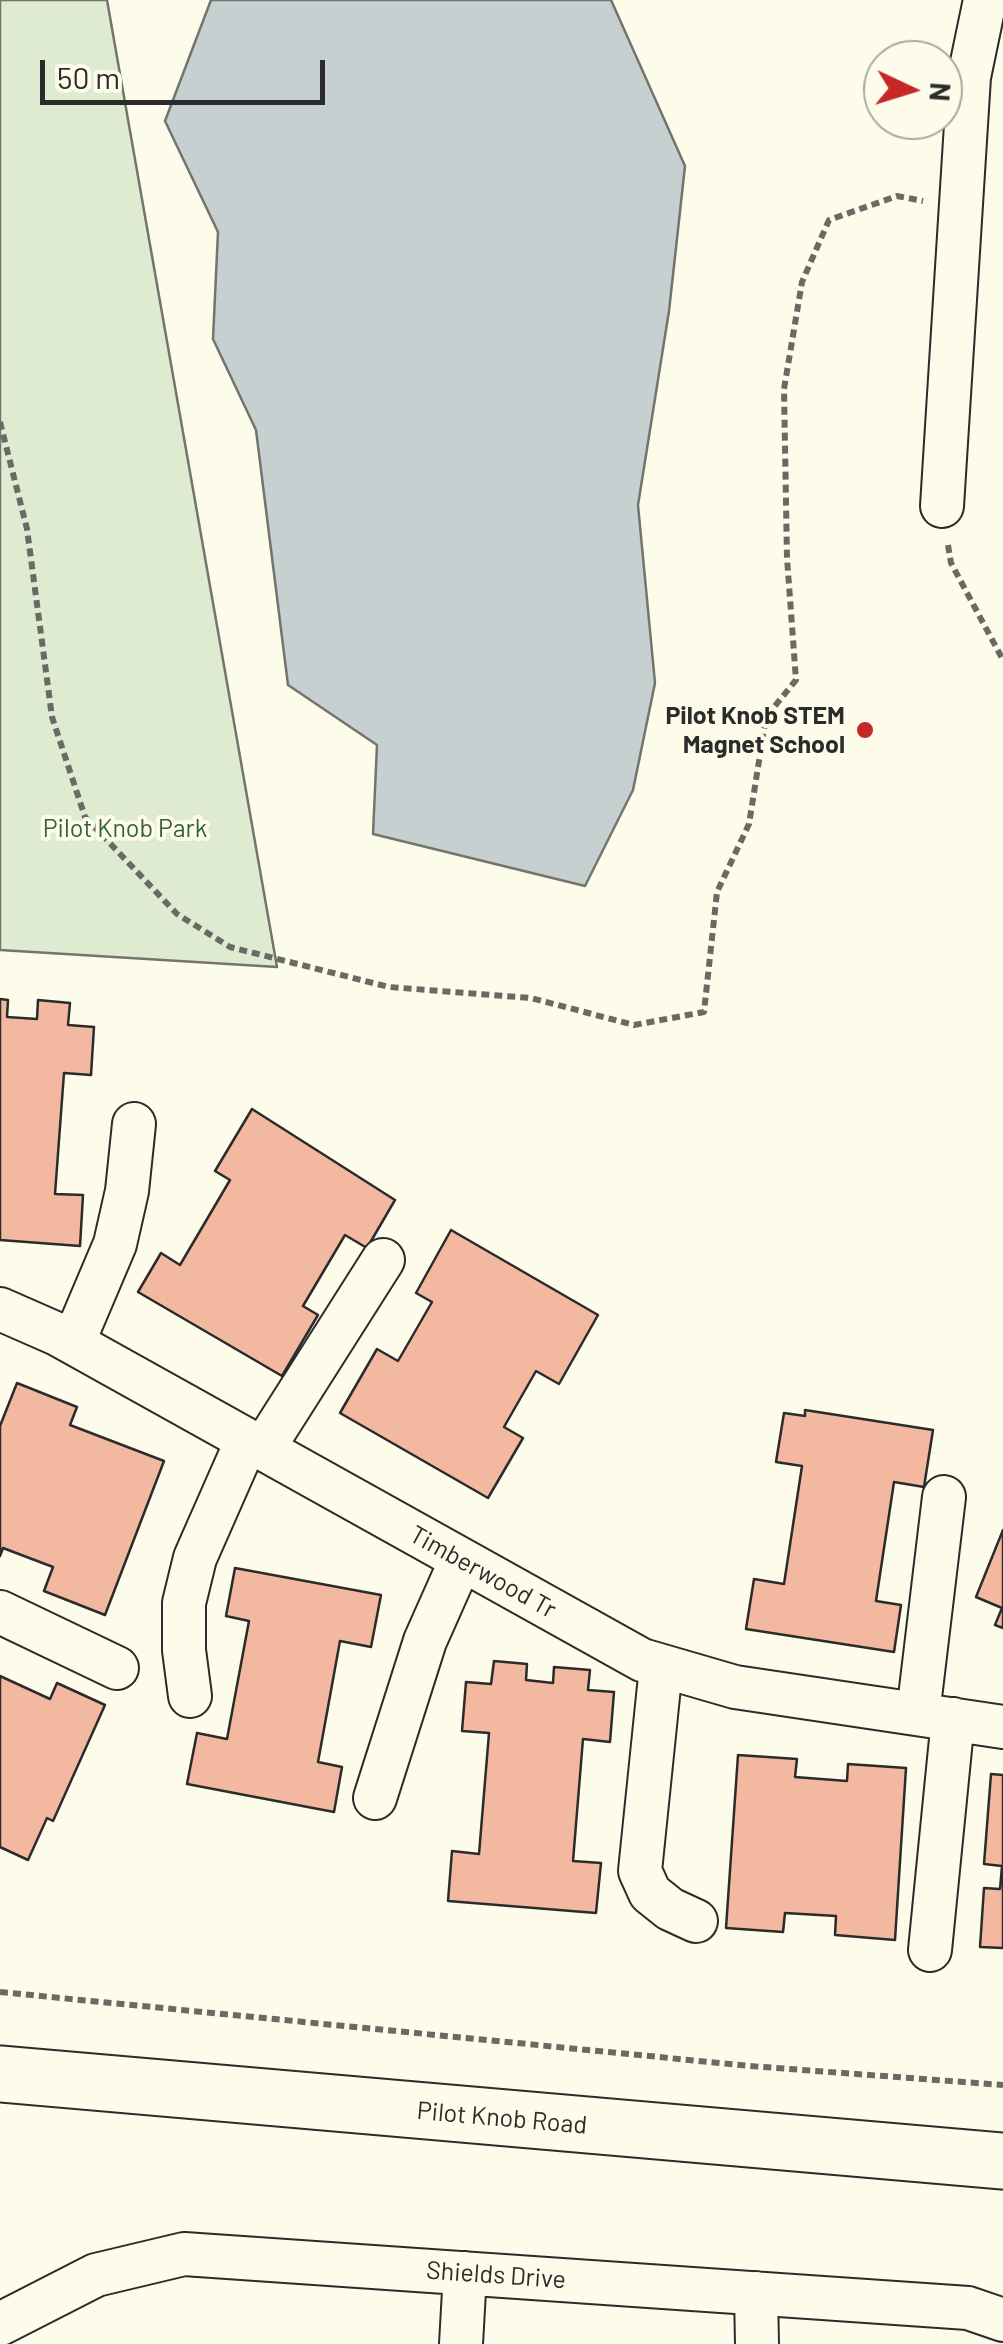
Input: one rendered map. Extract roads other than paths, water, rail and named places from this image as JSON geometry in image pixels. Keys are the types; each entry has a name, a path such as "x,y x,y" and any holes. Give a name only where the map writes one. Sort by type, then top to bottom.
{"main road":[{"name":"Pilot Knob Road","path":"0,2074 1003,2161"}],"street":[{"path":"942,506 968,77 985,0"},
{"path":"74,1343 115,1244 127,1191 134,1124"},
{"path":"190,1696 184,1650 184,1603 195,1558 255,1444 383,1260"},
{"name":"Timberwood Tr","path":"0,1309 74,1343 660,1667 735,1687 1003,1726"},
{"path":"930,1950 944,1497"},
{"path":"375,1798 425,1642 461,1560"},
{"path":"0,1612 117,1668"},
{"path":"660,1667 640,1871 650,1893 670,1909 696,1921"},
{"name":"Shields Drive","path":"0,2324 96,2275 184,2254 968,2308 1003,2320"},
{"path":"461,2344 465,2273"},
{"path":"756,2293 757,2344"}],"place":[{"name":"Pilot Knob STEM Magnet School","path":"865,730"}],"park label":[{"name":"Pilot Knob Park","path":"125,829"}]}
